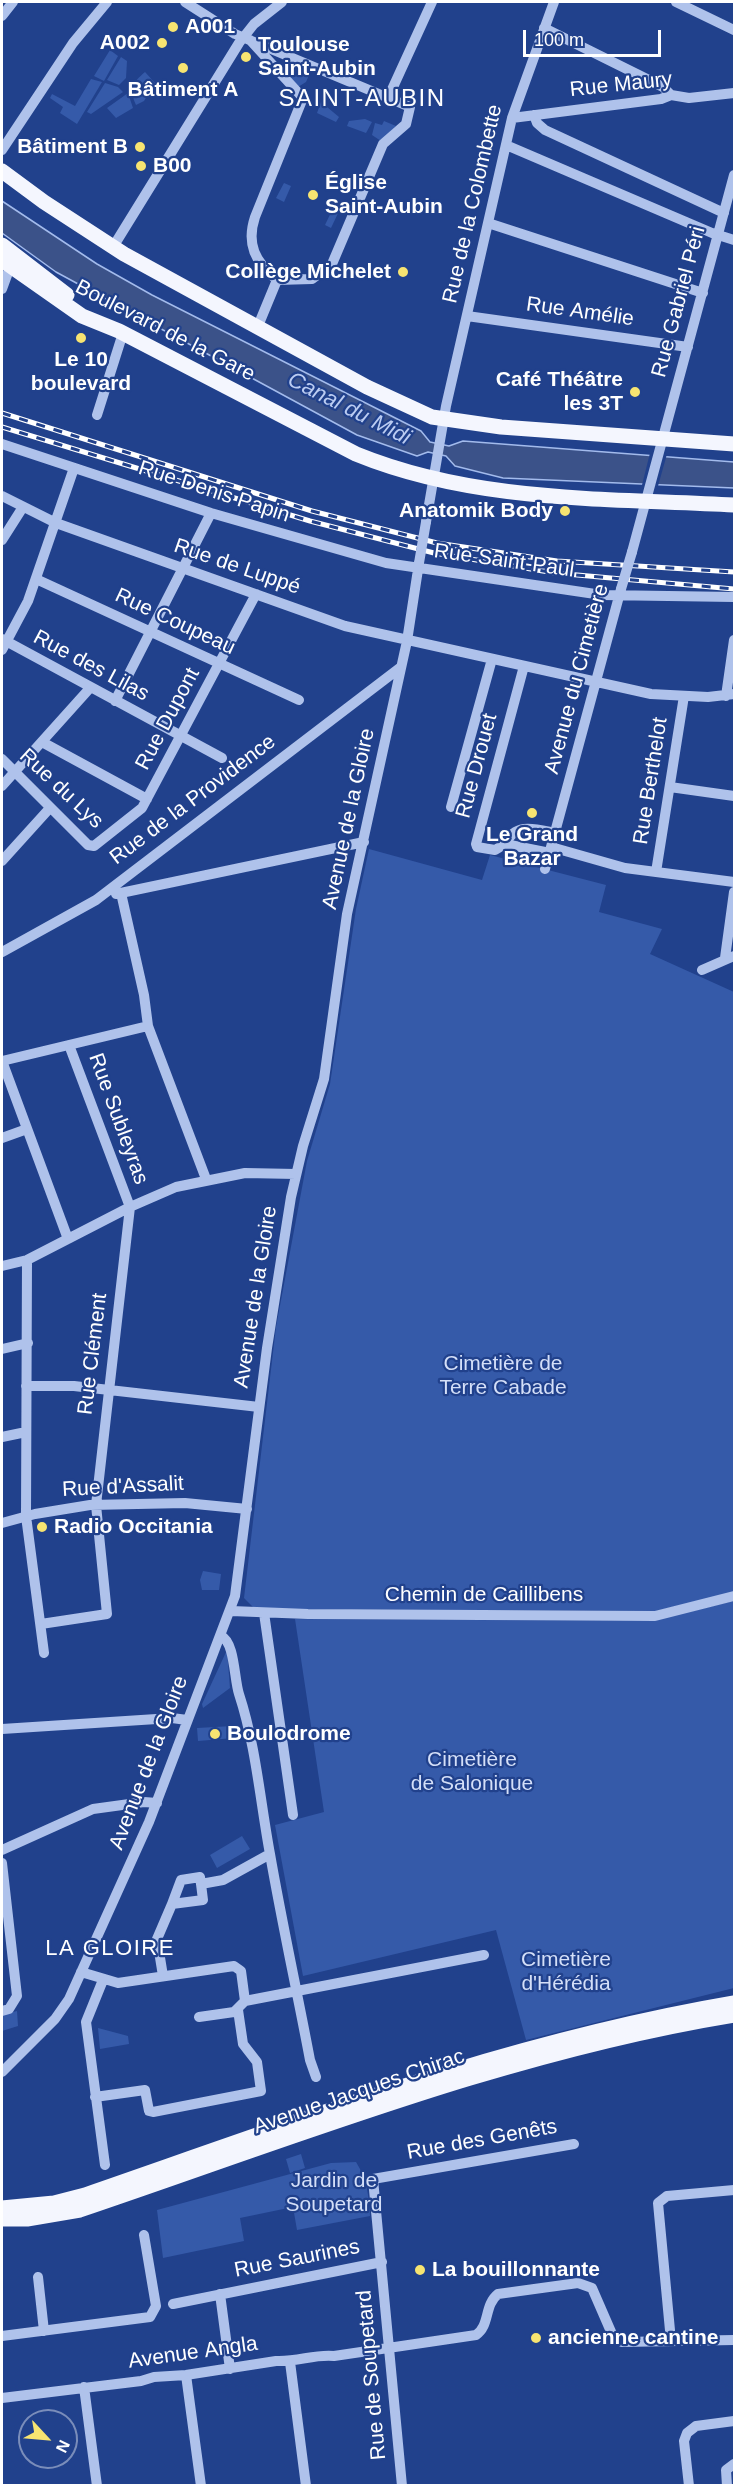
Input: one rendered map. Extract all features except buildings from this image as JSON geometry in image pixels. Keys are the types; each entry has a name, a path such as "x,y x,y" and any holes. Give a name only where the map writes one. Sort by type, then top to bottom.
{"main road":[{"path":"2,171 113,247 207,301 367,387 418,411 443,428 501,427 661,444 735,444"},
{"path":"2,181 58,224 94,246 151,277 207,301"},
{"path":"2,245 89,311 121,332"},
{"name":"Boulevard de la Gare","path":"6,263 82,316 121,332 356,454 389,468 434,475 501,492 647,496 735,506"},
{"name":"Avenue Jacques Chirac","path":"2,2208 54,2203 85,2195 381,2092 514,2051 642,2020 735,2003"},
{"name":"Avenue Jacques Chirac","path":"2,2220 27,2219 80,2210 431,2088 541,2056 666,2027 735,2015"}],"street":[{"path":"2,16 12,2"},
{"path":"2,150 73,43 107,2"},
{"path":"185,2 246,39 389,96 410,107 406,124 383,144 332,264 320,276 312,279 277,280 257,259 251,236 255,217 303,98 246,39"},
{"path":"113,247 246,39 282,2"},
{"path":"389,96 432,2"},
{"name":"Rue de la Colombette","path":"434,475 466,316 512,118 554,2"},
{"path":"676,2 735,30"},
{"path":"544,28 663,87 671,95"},
{"name":"Rue Maury","path":"512,118 661,99 671,95 689,98 735,93"},
{"path":"534,115 537,123 545,129 724,213"},
{"path":"506,145 718,235 735,240"},
{"name":"Rue Gabriel Péri","path":"647,496 735,175"},
{"path":"488,223 703,293"},
{"path":"2,290 6,263"},
{"path":"253,324 277,280"},
{"name":"Rue Amélie","path":"466,316 688,347"},
{"path":"97,415 121,332"},
{"name":"Rue Denis Papin","path":"2,445 211,513 332,549 419,565"},
{"path":"3,644 36,579 74,468"},
{"name":"Avenue de la Gloire","path":"2,2072 60,2013 81,1972 157,1803 187,1719 231,1611 247,1509 259,1407 296,1174 324,1079 347,914 407,641 434,475"},
{"name":"Rue de Luppé","path":"2,496 56,523 345,626 651,693 684,696 730,695"},
{"name":"Avenue du Cimetière","path":"545,869 647,496"},
{"path":"2,540 23,507"},
{"path":"115,701 211,513"},
{"name":"Rue Saint-Paul","path":"419,565 571,591 735,597"},
{"name":"Rue Coupeau","path":"36,579 299,700"},
{"name":"Rue Dupont","path":"94,846 136,814 147,799 256,594"},
{"path":"730,695 735,640"},
{"name":"Rue des Lilas","path":"3,644 222,758"},
{"path":"451,807 492,659"},
{"name":"Rue Drouet","path":"524,666 476,844 483,849 495,850 505,844 510,834 518,829 555,832"},
{"name":"Rue de la Providence","path":"2,952 118,890 401,667"},
{"path":"2,786 90,688"},
{"name":"Rue Berthelot","path":"656,872 684,696"},
{"path":"42,742 147,799"},
{"name":"Rue du Lys","path":"2,759 49,809 88,845 94,846"},
{"path":"670,787 735,796"},
{"path":"2,861 49,809"},
{"path":"206,1179 148,1026 144,995 118,890 364,842"},
{"name":"Rue Drouet","path":"505,844 550,850 609,865 735,882"},
{"path":"702,970 730,957 735,892"},
{"path":"68,1239 2,1061 148,1026"},
{"name":"Rue Subleyras","path":"69,1044 129,1207"},
{"path":"2,1138 27,1129"},
{"path":"2,1266 27,1260 158,1193 206,1179 245,1173 296,1174"},
{"name":"Rue Clément","path":"41,1624 107,1614 96,1505 129,1207"},
{"path":"27,1260 26,1516 44,1653"},
{"path":"2,1348 28,1343"},
{"path":"26,1386 74,1386 259,1407"},
{"path":"2,1437 26,1432"},
{"name":"Rue d'Assalit","path":"2,1523 26,1516 96,1505 185,1503 247,1509"},
{"name":"Chemin de Caillibens","path":"231,1611 655,1616 735,1596"},
{"path":"264,1613 293,1815"},
{"path":"221,1636 228,1640 231,1646 234,1674 250,1730 270,1854 316,2077"},
{"path":"2,1729 187,1719"},
{"path":"2,1850 93,1809 144,1802 157,1803"},
{"path":"201,1884 223,1880 270,1854"},
{"path":"2,1863 6,1933 17,1996 9,2009 2,2011"},
{"path":"163,1976 157,1939 181,1880 200,1877 203,1900 172,1904"},
{"path":"200,2017 297,1992 484,1955"},
{"path":"81,1972 118,1983 238,1967 241,1971 243,2044 257,2062 261,2091 169,2110 149,2111 145,2090 95,2097"},
{"path":"104,1980 86,2022 105,2165"},
{"name":"Rue des Genêts","path":"382,2262 373,2179 574,2144"},
{"path":"735,2190 667,2196 658,2204 671,2341 735,2340"},
{"path":"2,2336 150,2317 156,2306 144,2235"},
{"name":"Rue Saurines","path":"173,2304 382,2262"},
{"name":"Rue de Soupetard","path":"382,2262 402,2486"},
{"path":"38,2277 44,2331"},
{"name":"Avenue Angla","path":"2,2398 141,2381 176,2374 186,2375 276,2361 290,2362 316,2355 334,2356 476,2335 483,2330 489,2304 498,2294 578,2283 586,2284 594,2291 612,2334 618,2340 626,2342 671,2341"},
{"name":"Rue Saurines","path":"220,2294 230,2369"},
{"path":"290,2362 306,2486"},
{"path":"186,2375 201,2486"},
{"path":"84,2387 97,2486"},
{"path":"688,2486 684,2441 687,2433 696,2426 735,2421"},
{"path":"727,2486 726,2470 735,2464"}],"green space":[{"path":"110,50 118,56 104,81 94,76"},
{"path":"121,57 127,61 126,78 119,85 107,80"},
{"path":"292,66 310,73 306,82 298,87 285,72 287,67"},
{"path":"145,72 155,83 144,101 136,105 132,90 137,80"},
{"path":"91,79 102,82 77,124 60,113 63,107 50,98 52,94 75,106"},
{"path":"105,83 118,87 123,92 91,114 87,112"},
{"path":"128,93 133,108 116,118 107,108"},
{"path":"321,102 339,117 336,122 317,113"},
{"path":"365,119 372,122 366,133 347,126 349,121"},
{"path":"384,121 396,126 381,141 372,135 375,123 382,125"},
{"path":"284,183 291,186 284,202 276,198"},
{"path":"335,204 341,207 331,228 325,225"},
{"name":"Cimetière de Terre Cabade","path":"369,849 482,880 490,855 606,885 599,912 662,929 650,954 734,992 734,1592 656,1611 255,1609 244,1598 276,1327 307,1161 330,1084 356,909"},
{"path":"203,1571 221,1574 219,1590 202,1590 200,1580"},
{"name":"Cimetière de Salonique","path":"734,1601 734,1988 526,2040 496,1930 303,1976 275,1825 324,1812 295,1619 650,1621"},
{"path":"227,1650 230,1688 203,1708 202,1704"},
{"name":"Boulodrome","path":"233,1726 234,1738 198,1741 197,1728"},
{"path":"242,1836 250,1849 217,1868 210,1855"},
{"path":"17,2011 18,2026 2,2031 2,2015"},
{"path":"98,2028 128,2036 129,2044 100,2049"},
{"path":"301,2154 305,2168 290,2173 286,2159"},
{"name":"Jardin de Soupetard","path":"356,2162 367,2188 370,2216 297,2230 293,2207 240,2218 244,2241 163,2258 157,2210 331,2163"}],"water":[{"name":"Canal du Midi","path":"2,201 97,264 152,295 421,431 430,442 449,446 463,441 734,462 734,488 503,478 455,466 446,456 428,452 417,456 357,435 56,272 2,233"}],"pier":[{"path":"650,453 667,454 658,486 642,485"}],"railway":[{"path":"2,413 312,511 437,543 557,561 734,572"},
{"path":"2,427 310,521 434,553 555,573 734,589"}],"place":[{"name":"A001","path":"173,27"},
{"name":"A002","path":"162,43"},
{"name":"Toulouse Saint-Aubin","path":"246,57"},
{"name":"Bâtiment A","path":"183,68"},
{"name":"Bâtiment B","path":"140,147"},
{"name":"B00","path":"141,166"},
{"name":"Église Saint-Aubin","path":"313,195"},
{"name":"Collège Michelet","path":"403,272"},
{"name":"Le 10 boulevard","path":"81,338"},
{"name":"Café Théâtre les 3T","path":"635,392"},
{"name":"Anatomik Body","path":"565,511"},
{"name":"Le Grand Bazar","path":"532,813"},
{"name":"Radio Occitania","path":"42,1527"},
{"name":"Boulodrome","path":"215,1734"},
{"name":"La bouillonnante","path":"420,2270"},
{"name":"ancienne cantine","path":"536,2338"}],"district":[{"name":"SAINT-AUBIN","path":"362,99"},
{"name":"LA GLOIRE","path":"110,1949"}],"park label":[{"name":"Cimetière d'Hérédia","path":"566,1972"}]}
